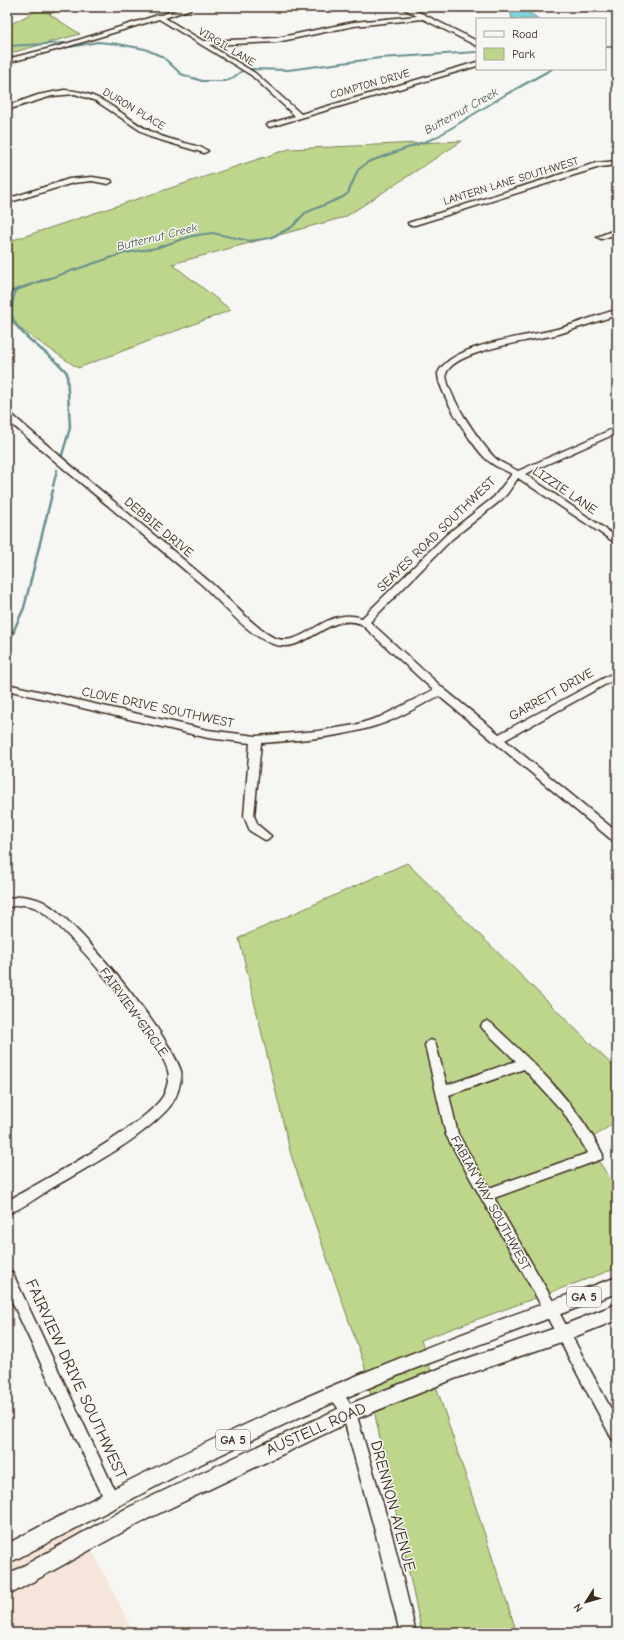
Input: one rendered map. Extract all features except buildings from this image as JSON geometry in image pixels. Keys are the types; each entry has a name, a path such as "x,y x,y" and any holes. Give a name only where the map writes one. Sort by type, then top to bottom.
{"main road":[{"name":"AUSTELL ROAD","path":"7,1554 111,1498 176,1466 335,1393 444,1348 617,1285"},
{"name":"AUSTELL ROAD","path":"7,1586 132,1516 229,1469 355,1411 452,1372 564,1333 617,1312"}],"street":[{"path":"7,61 61,47 158,16 193,7"},
{"path":"404,7 476,43"},
{"name":"VIRGIL LANE","path":"158,16 253,74 299,116"},
{"path":"202,43 277,40 354,24 426,17"},
{"name":"COMPTON DRIVE","path":"270,125 476,64"},
{"name":"DURON PLACE","path":"7,108 50,93 62,91 76,92 96,99 146,132 162,139 204,151"},
{"name":"LANTERN LANE SOUTHWEST","path":"412,223 598,165 617,163"},
{"path":"7,201 72,181 92,179 108,182"},
{"path":"601,237 617,231"},
{"name":"SEAYES ROAD SOUTHWEST","path":"364,622 449,537 474,519 504,492 512,478 518,474 492,460 477,444 444,386 442,377 443,371 460,356 480,349 572,327 617,312"},
{"name":"DEBBIE DRIVE","path":"7,415 262,634 275,642 283,643 300,639 330,622 340,619 350,618 364,622"},
{"path":"518,474 617,430"},
{"name":"LIZZIE LANE","path":"518,474 617,541"},
{"path":"364,622 440,691 617,838"},
{"name":"GARRETT DRIVE","path":"498,739 617,674"},
{"name":"CLOVE DRIVE SOUTHWEST","path":"7,686 208,734 256,740 318,735 356,728 402,711 440,691"},
{"path":"256,740 249,816 250,823 257,832 265,836"},
{"name":"FAIRVIEW CIRCLE","path":"7,904 14,901 30,900 45,908 62,921 114,981 162,1046 176,1073 170,1096 163,1108 142,1125 111,1146 7,1208"},
{"path":"486,1195 597,1155 567,1108 526,1063 487,1026"},
{"name":"FABIAN WAY SOUTHWEST","path":"431,1045 452,1135 551,1309 617,1434"},
{"path":"442,1092 526,1063"},
{"name":"FAIRVIEW DRIVE SOUTHWEST","path":"7,1276 111,1498"},
{"name":"DRENNON AVENUE","path":"335,1393 355,1411 408,1633"}],"shaded area":[{"path":"78,1523 134,1633 7,1633 7,1557"}],"green space":[{"path":"44,7 73,7 49,14 80,34 7,54 7,26"},
{"path":"462,141 345,217 172,264 231,310 78,368 7,320 7,242 289,149"},
{"path":"407,863 617,1070 617,1121 586,1142 617,1189 617,1268 421,1340 517,1633 422,1633 364,1364 291,1155 239,938"}],"water":[{"path":"521,7 538,18 512,18 510,10"}],"waterway":[{"path":"70,47 98,42 145,49 163,57 181,74 202,81 225,81 231,79 242,71"},
{"path":"7,46 65,43"},
{"name":"Butternut Creek","path":"606,47 617,47"},
{"path":"251,69 288,70 380,58 476,52"},
{"name":"Butternut Creek","path":"50,278 125,253 156,248 192,236 212,233 250,241 270,238 292,227 305,213 343,197 348,193 358,170 368,162 435,138 505,95 550,70"},
{"name":"Butternut Creek","path":"7,293 50,278"},
{"path":"15,291 12,309 12,315 15,323 28,338 61,366 67,373 70,428 62,455"},
{"path":"53,486 57,470"},
{"path":"13,632 24,608 53,490"},
{"path":"7,645 14,631"}]}
